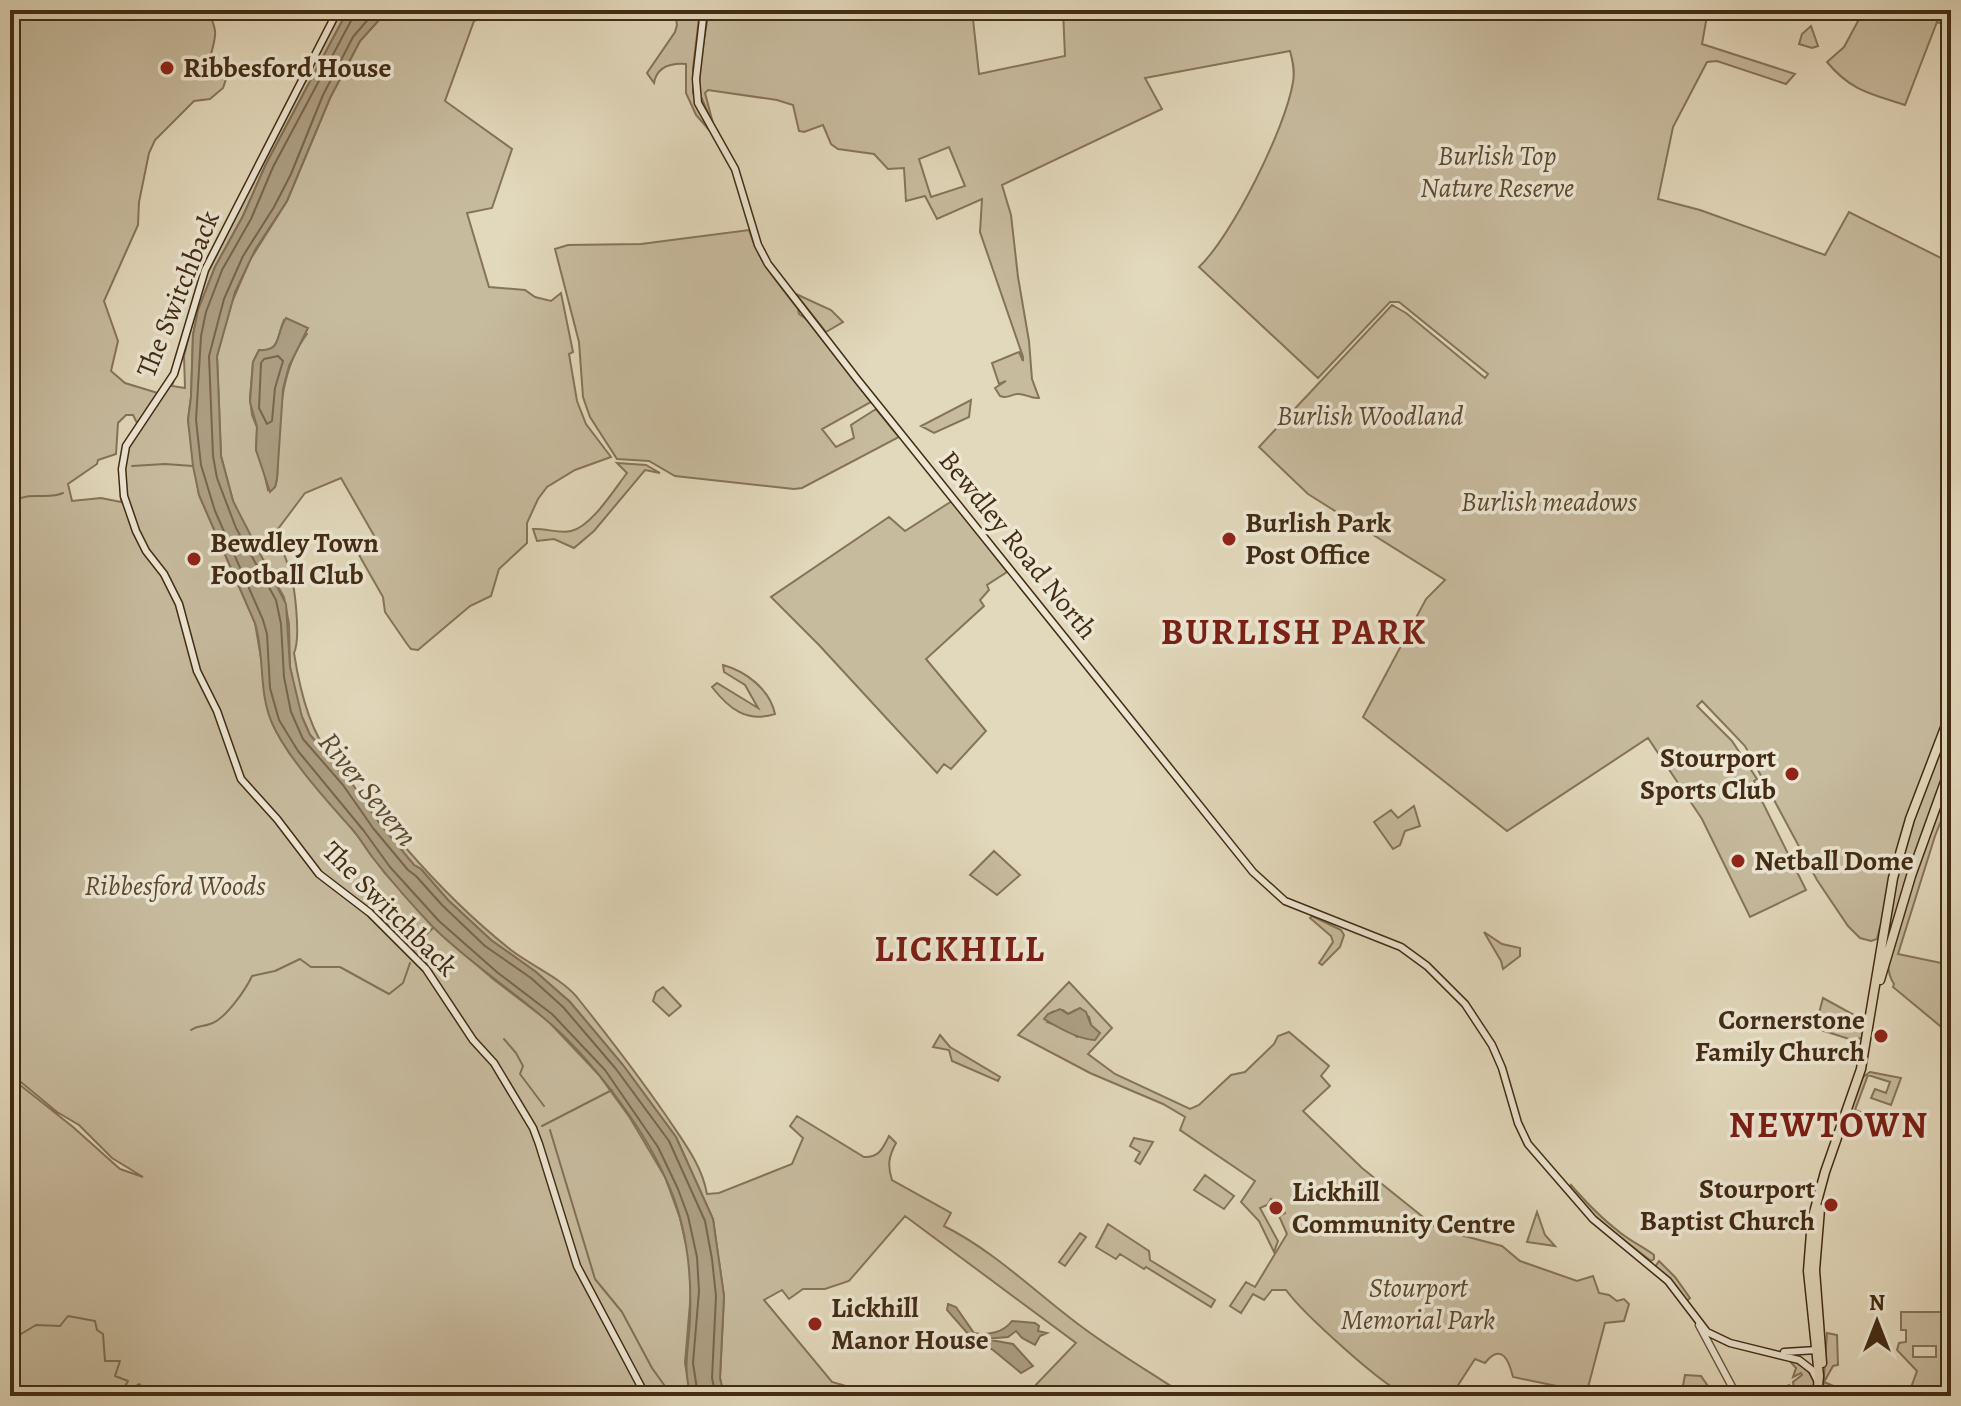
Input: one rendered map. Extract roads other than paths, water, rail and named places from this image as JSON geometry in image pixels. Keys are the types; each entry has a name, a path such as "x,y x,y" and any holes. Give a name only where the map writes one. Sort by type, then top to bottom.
{"main road":[{"name":"The Switchback","path":"338,10 205,270 174,374 126,446 122,469 124,496 146,551 164,574 179,604 197,671 217,711 241,779 277,819 319,874 370,913 426,969 473,1040 494,1063 528,1119 539,1144 577,1266 646,1396"},
{"name":"Bewdley Road North","path":"704,10 696,79 698,103 735,169 761,252 857,379 1269,889 1285,901 1401,947 1465,1004 1492,1045 1528,1144 1593,1219 1668,1281 1699,1325"},
{"path":"1819,1392 1819,1352 1809,1285 1812,1220 1828,1160 1861,1069 1893,878 1910,819 1951,712"},
{"path":"1873,999 1911,876 1951,765"},
{"path":"1699,1325 1721,1340 1788,1356 1811,1368 1816,1375 1819,1392"},
{"path":"1699,1325 1737,1396"},
{"path":"1714,1352 1721,1340"},
{"path":"1773,1352 1819,1352"},
{"path":"1788,1356 1819,1352"}],"water":[{"path":"348,10 388,10 360,41 330,98 287,201 255,250 235,292 217,356 221,456 233,501 286,604 290,667 302,717 310,735 349,779 380,824 414,865 448,900 491,940 536,972 570,1002 623,1065 676,1137 713,1219 724,1296 720,1378 724,1396 691,1396 686,1366 689,1264 678,1211 655,1157 628,1113 579,1052 545,1019 433,927 387,876 287,750 268,711 255,623 199,495 188,420 193,335 198,310 215,267 243,216 266,164"},
{"path":"286,318 308,328 289,366 283,389 277,479 270,492 256,450 257,427 250,402 253,362 259,350 275,345"},
{"path":"1080,1008 1100,1033 1095,1040 1076,1035 1044,1019 1060,1009 1068,1014"},
{"path":"948,1304 956,1307 974,1333 995,1332 1012,1321 1035,1323 1039,1326 1038,1331 1047,1333 1040,1336 1035,1345 1016,1331 1008,1337 985,1339 1013,1344 1033,1366 1021,1373 969,1335 947,1310"}],"waterway":[{"path":"132,466 193,466"},
{"path":"10,492 15,501 63,493"},
{"path":"414,946 433,928"},
{"path":"191,1030 222,1017 252,976 275,971 300,959 311,967 340,967 389,994 403,983 410,963"},
{"path":"504,1039 523,1066 520,1074 544,1106"},
{"path":"542,1126 612,1090"},
{"path":"550,1130 595,1279 622,1312 652,1368 672,1396"},
{"path":"10,1333 21,1334 36,1325 60,1326 68,1316 95,1321 97,1330 103,1334 105,1361 120,1361 115,1376 128,1381 123,1390 130,1390 139,1384 145,1389 146,1396"}],"place":[{"name":"Ribbesford House","path":"167,68"},
{"name":"Burlish Park Post Office","path":"1229,539"},
{"name":"Bewdley Town Football Club","path":"194,559"},
{"name":"Stourport Sports Club","path":"1792,774"},
{"name":"Netball Dome","path":"1738,861"},
{"name":"Cornerstone Family Church","path":"1881,1036"},
{"name":"Stourport Baptist Church","path":"1831,1205"},
{"name":"Lickhill Community Centre","path":"1276,1208"},
{"name":"Lickhill Manor House","path":"815,1324"}],"district":[{"name":"BURLISH PARK","path":"1294,631"},
{"name":"LICKHILL","path":"960,948"},
{"name":"NEWTOWN","path":"1829,1124"}],"park label":[{"name":"Burlish Top Nature Reserve","path":"1497,172"},
{"name":"Burlish Woodland","path":"1370,416"},
{"name":"Burlish meadows","path":"1549,502"},
{"name":"Ribbesford Woods","path":"175,886"},
{"name":"Stourport Memorial Park","path":"1418,1304"}],"water label":[{"name":"River Severn","path":"368,789"}]}
